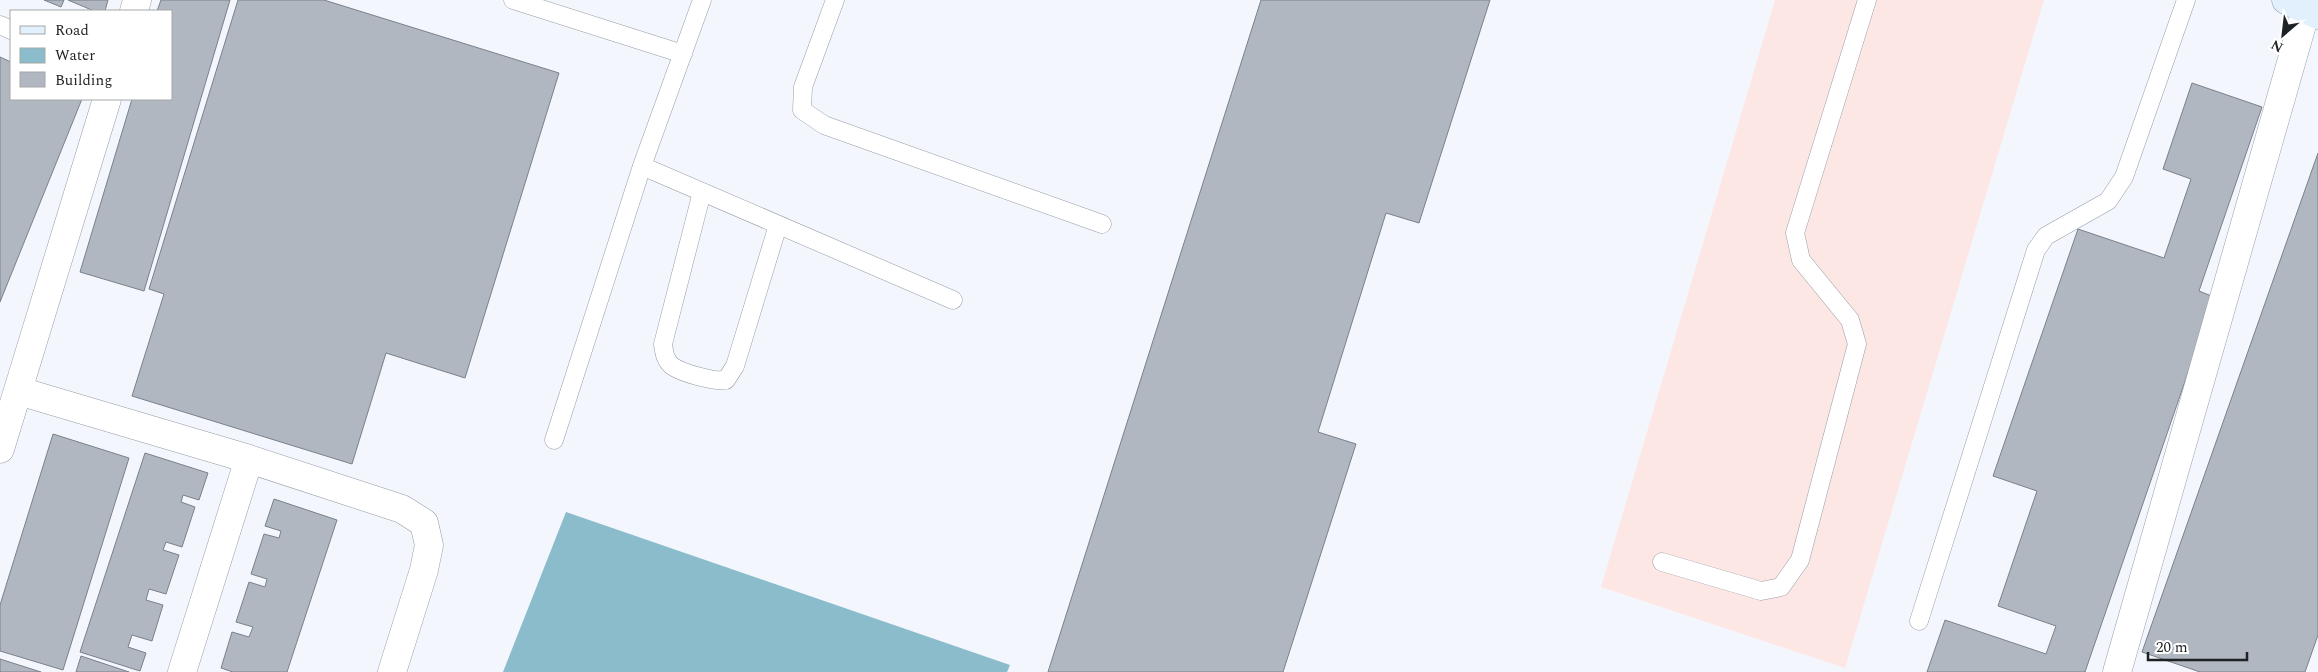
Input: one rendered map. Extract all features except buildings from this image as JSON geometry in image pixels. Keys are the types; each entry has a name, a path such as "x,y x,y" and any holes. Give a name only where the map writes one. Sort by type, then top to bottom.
{"street":[{"path":"2117,672 2305,6"},
{"path":"0,449 107,100"},
{"path":"19,391 249,459 402,509 424,523 429,545 424,570 392,672"},
{"path":"182,672 249,459"}],"lane":[{"path":"513,0 683,54"},
{"path":"554,440 642,166 702,0"},
{"path":"835,0 803,87 802,110 824,125 1102,224"},
{"path":"1662,562 1761,591 1781,587 1800,560 1857,344 1850,320 1801,260 1795,234 1867,0"},
{"path":"1919,621 2036,250 2046,236 2108,201 2124,177 2186,0"},
{"path":"642,166 953,300"},
{"path":"702,192 663,344 665,357 672,366 715,382 726,380 735,366 778,225"}],"shaded area":[{"path":"1775,0 2044,0 1845,668 1601,587"}],"water":[{"path":"566,512 1010,665 1007,672 503,672"}]}
